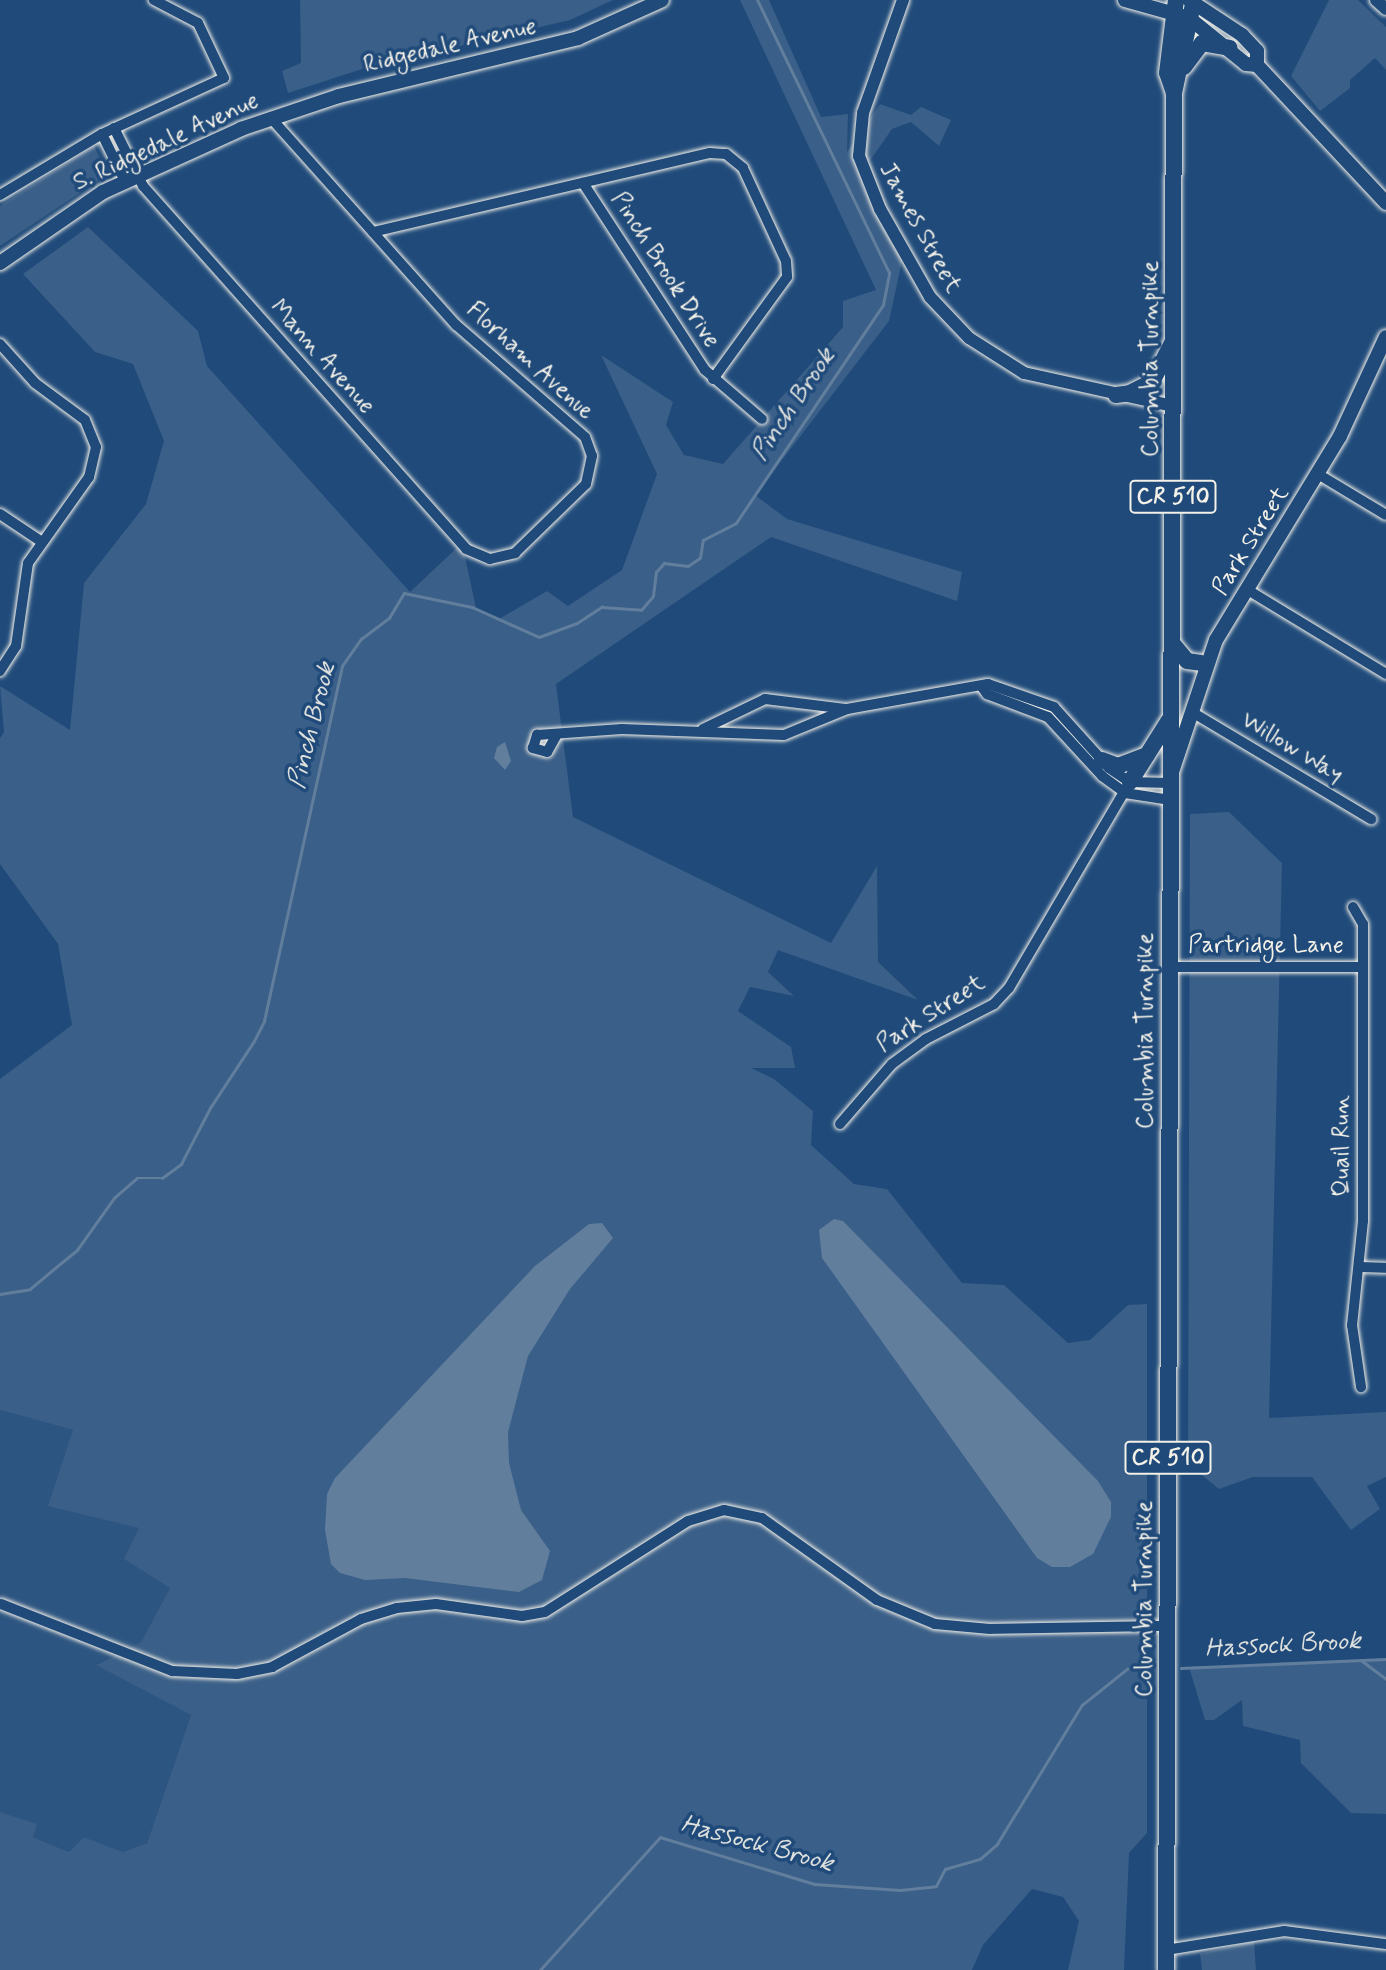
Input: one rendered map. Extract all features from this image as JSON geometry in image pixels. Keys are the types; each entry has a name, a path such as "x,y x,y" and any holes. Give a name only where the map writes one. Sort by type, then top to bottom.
{"main road":[{"name":"Ridgedale Avenue","path":"324,100 579,38 662,0"},
{"path":"1125,0 1174,6 1230,48 1246,64 1257,65 1386,202"},
{"path":"1192,1 1242,35 1257,51 1257,65"},
{"name":"Columbia Turnpike","path":"1166,1970 1168,967 1174,93 1181,72 1192,1"},
{"name":"Columbia Turnpike","path":"1174,6 1167,72 1174,93"},
{"path":"1181,72 1201,43 1208,41 1230,48"},
{"name":"S. Ridgedale Avenue","path":"0,262 74,209 131,178 271,118 324,100"},
{"name":"Park Street","path":"1170,779 1184,745 1212,649 1318,474 1386,337"},
{"path":"1116,395 1152,383 1173,341"},
{"path":"1171,643 1187,661 1201,663"},
{"path":"1192,712 1187,701 1201,663 1212,649"},
{"path":"1127,787 1170,718"},
{"path":"1102,760 1118,766 1149,753"}],"street":[{"path":"0,195 102,134 224,78 198,23 154,0"},
{"name":"James Street","path":"903,0 859,131 862,170 880,209 930,297 969,338 1024,373 1173,407"},
{"path":"1376,0 1386,9"},
{"name":"Florham Avenue","path":"271,118 480,349 579,430 590,446 592,466 583,489 514,553 483,558"},
{"path":"114,128 131,178"},
{"path":"102,134 131,178"},
{"name":"Pinch Brook Drive","path":"373,232 710,153 726,155 743,168 786,261 787,277 713,379"},
{"name":"Mann Avenue","path":"131,178 142,187 466,549 483,558"},
{"name":"Pinch Brook Drive","path":"583,183 713,379 762,419"},
{"path":"0,344 35,383 85,420 96,447 89,477 42,542 25,572 15,650 0,671"},
{"path":"1318,474 1386,515"},
{"path":"0,514 42,542"},
{"path":"1248,590 1386,674"},
{"path":"556,736 622,729 784,735 847,709 997,685 1044,701 1062,714 1127,787"},
{"path":"982,687 987,694 1048,717 1102,776 1170,800"},
{"path":"701,730 765,699 847,709"},
{"name":"Willow Way","path":"1192,712 1371,819"},
{"path":"1127,787 1170,779"},
{"name":"Park Street","path":"840,1124 873,1083 906,1053 1002,998 1127,787"},
{"name":"Quail Run","path":"1353,907 1363,924 1363,1221 1352,1325 1361,1388"},
{"name":"Partridge Lane","path":"1168,967 1363,967"},
{"path":"1359,1267 1386,1268"},
{"path":"1,1604 172,1671 237,1674 272,1667 361,1619 397,1608 436,1604 522,1616 545,1612 688,1521 724,1510 762,1518 877,1600 935,1624 990,1629 1168,1626"},
{"path":"1166,1950 1284,1931 1386,1944"}],"shaded area":[{"path":"300,0 613,0 570,20 362,69 288,93 282,71 301,63"},
{"path":"740,0 769,0 821,117 848,114 847,152 880,104 911,115 921,107 951,120 939,146 911,122 892,129 869,162 904,252 889,321 755,495 787,519 962,572 957,601 771,537 556,684 573,817 831,943 877,866 878,962 918,1000 778,950 768,972 794,996 750,987 738,1011 791,1047 795,1068 751,1068 774,1079 813,1111 811,1145 854,1184 887,1189 962,1283 1004,1285 1068,1343 1090,1340 1128,1305 1147,1304 1147,1833 1129,1853 1124,1970 1068,1970 1079,1921 1063,1897 1032,1889 983,1945 972,1970 0,1970 0,1812 37,1824 33,1837 69,1852 84,1837 123,1852 147,1843 191,1715 96,1665 141,1642 170,1588 124,1559 139,1528 48,1506 73,1430 0,1410 0,1079 72,1025 58,944 0,864 0,738 4,732 0,686 70,730 84,583 146,504 164,441 133,364 95,352 23,274 88,227 198,331 207,366 410,592 462,543 476,608 499,619 547,591 568,606 622,570 657,474 601,355 673,402 666,425 684,455 723,464 843,327 843,301 876,290"},
{"path":"1329,0 1358,0 1386,27 1386,70 1375,58 1350,80 1350,88 1320,111 1291,76"},
{"path":"94,146 108,174 0,246 0,206"},
{"path":"505,742 511,761 505,770 494,758 497,747"},
{"path":"1229,812 1282,863 1269,1418 1386,1412 1386,1477 1367,1486 1380,1509 1351,1530 1312,1477 1253,1477 1219,1489 1188,1464 1190,814"},
{"path":"834,1219 843,1221 1098,1481 1111,1502 1111,1517 1093,1554 1070,1567 1052,1567 1037,1558 822,1258 819,1230"},
{"path":"602,1223 613,1238 570,1289 528,1356 508,1432 509,1463 521,1510 550,1551 542,1580 519,1592 405,1578 365,1580 340,1573 331,1564 325,1530 327,1494 335,1478 535,1266 589,1224"},
{"path":"0,1410 73,1430 139,1528 170,1588 141,1642 97,1664 191,1715 147,1843 123,1852 84,1837 69,1852 33,1837 36,1824 0,1812"},
{"path":"1386,1660 1386,1814 1351,1813 1301,1763 1300,1740 1243,1726 1242,1700 1214,1720 1205,1720 1189,1667"},
{"path":"1254,1941 1256,1970 1202,1970 1200,1954"}],"waterway":[{"name":"Pinch Brook","path":"0,1294 30,1289 77,1250 114,1198 137,1178 162,1178 181,1164 210,1108 254,1041 264,1021 342,666 361,639 389,618 404,593 472,607 539,637 577,623 602,607 641,610 653,596 656,572 664,563 688,566 700,558 703,540 736,523 883,305 889,273 757,0"},
{"name":"Hassock Brook","path":"1181,1668 1386,1659"},
{"path":"1361,1660 1386,1679"},
{"name":"Hassock Brook","path":"540,1970 660,1837 815,1884 900,1890 936,1886 945,1869 980,1859 997,1844 1082,1705 1127,1669"}]}
